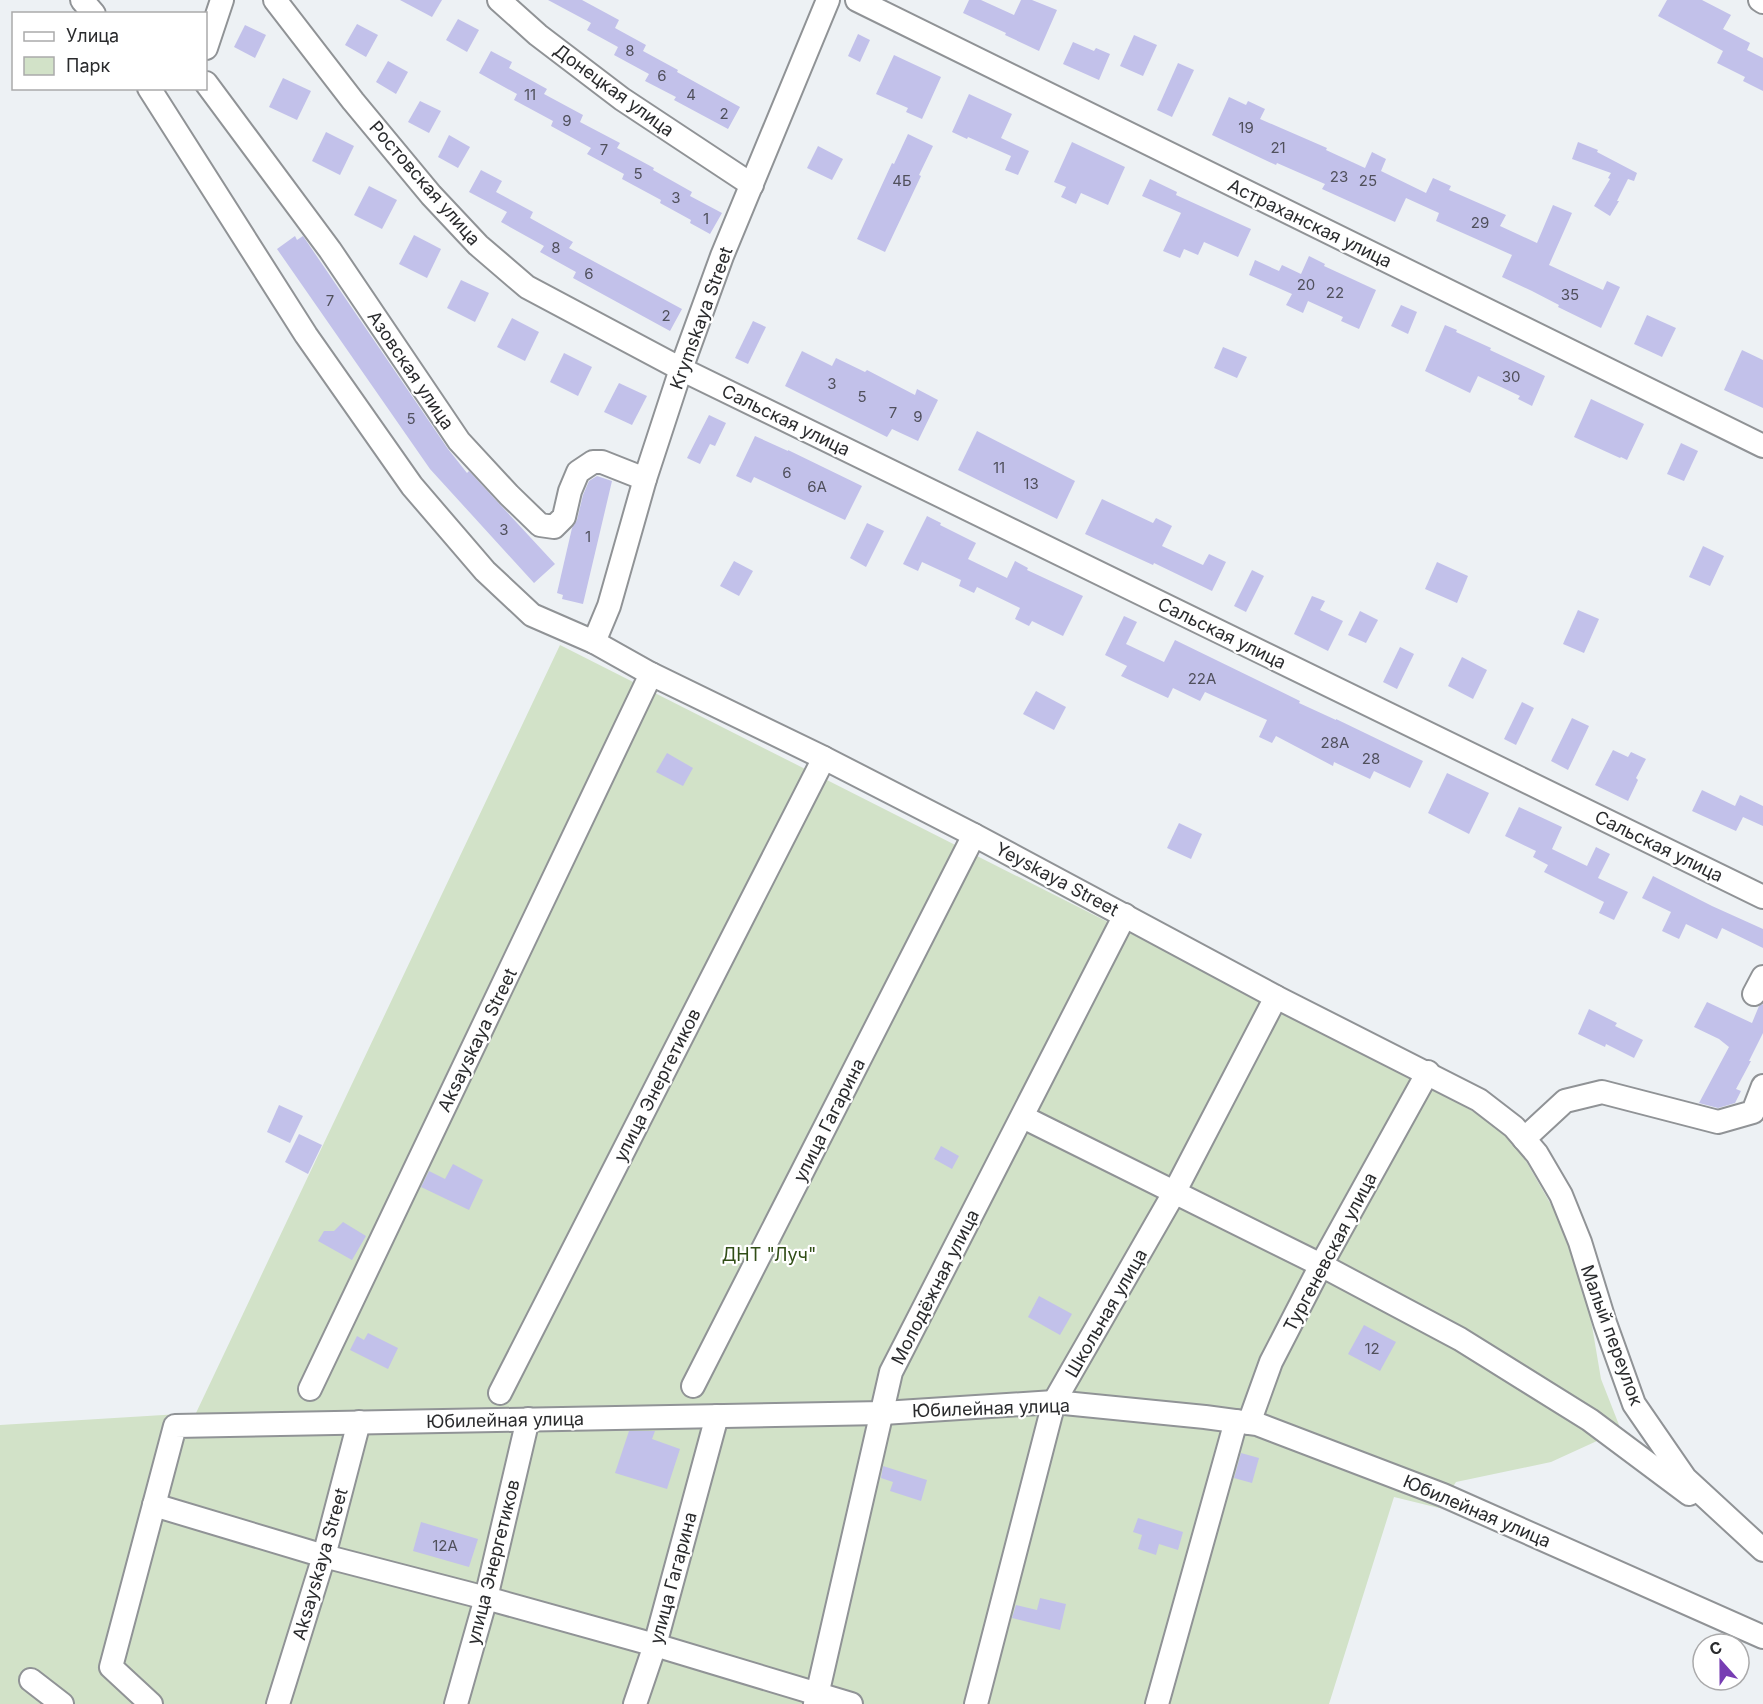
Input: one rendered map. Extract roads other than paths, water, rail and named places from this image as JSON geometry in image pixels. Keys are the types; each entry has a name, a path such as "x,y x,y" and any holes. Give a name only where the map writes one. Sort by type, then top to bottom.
{"street":[{"path":"82,0 92,12"},
{"path":"207,45 222,0"},
{"name":"Ростовская улица","path":"275,0 353,101 431,195 478,245 527,287 676,366"},
{"name":"Донецкая улица","path":"499,0 538,35 622,99 744,179"},
{"name":"Krymskaya Street","path":"594,642 609,606 676,366 723,256 744,179 828,0"},
{"name":"Астраханская улица","path":"856,0 1763,446"},
{"name":"Азовская улица","path":"207,84 330,250 459,441 540,525 554,527 564,517 578,472 593,462 602,462 645,480"},
{"name":"Yeyskaya Street","path":"150,90 306,334 412,486 485,571 532,615 594,642 647,682 969,844 1272,1004 1424,1079 1479,1100 1519,1133"},
{"name":"Сальская улица","path":"676,366 1763,897"},
{"name":"Aksayskaya Street","path":"310,1389 647,682"},
{"name":"улица Энергетиков","path":"500,1393 819,767"},
{"name":"улица Гагарина","path":"693,1386 969,844"},
{"name":"Молодёжная улица","path":"816,1699 891,1372 1121,923"},
{"name":"Школьная улица","path":"976,1704 1054,1402 1174,1193 1272,1004"},
{"name":"Тургеневская улица","path":"1157,1704 1243,1422 1320,1264 1424,1079"},
{"path":"1519,1133 1565,1101 1602,1092 1718,1122 1753,1112 1763,1086"},
{"path":"1023,1117 1320,1264 1460,1339 1590,1420 1761,1549"},
{"name":"Малый переулок","path":"1519,1133 1537,1154 1561,1195 1580,1242 1605,1323 1634,1404 1685,1478 1761,1549"},
{"name":"Юбилейная улица","path":"154,1505 175,1426 883,1413 1054,1402 1257,1424 1443,1495 1763,1637"},
{"name":"улица Гагарина","path":"635,1704 655,1645 717,1416"},
{"name":"улица Энергетиков","path":"456,1704 486,1598 528,1419"},
{"name":"Aksayskaya Street","path":"278,1704 324,1556 359,1422"},
{"path":"151,1704 111,1667 154,1505 324,1556 655,1645 816,1699 851,1704"},
{"path":"40,1704 31,1680 62,1704"}],"park label":[{"name":"ДНТ \"Луч\"","path":"769,1254"}]}
